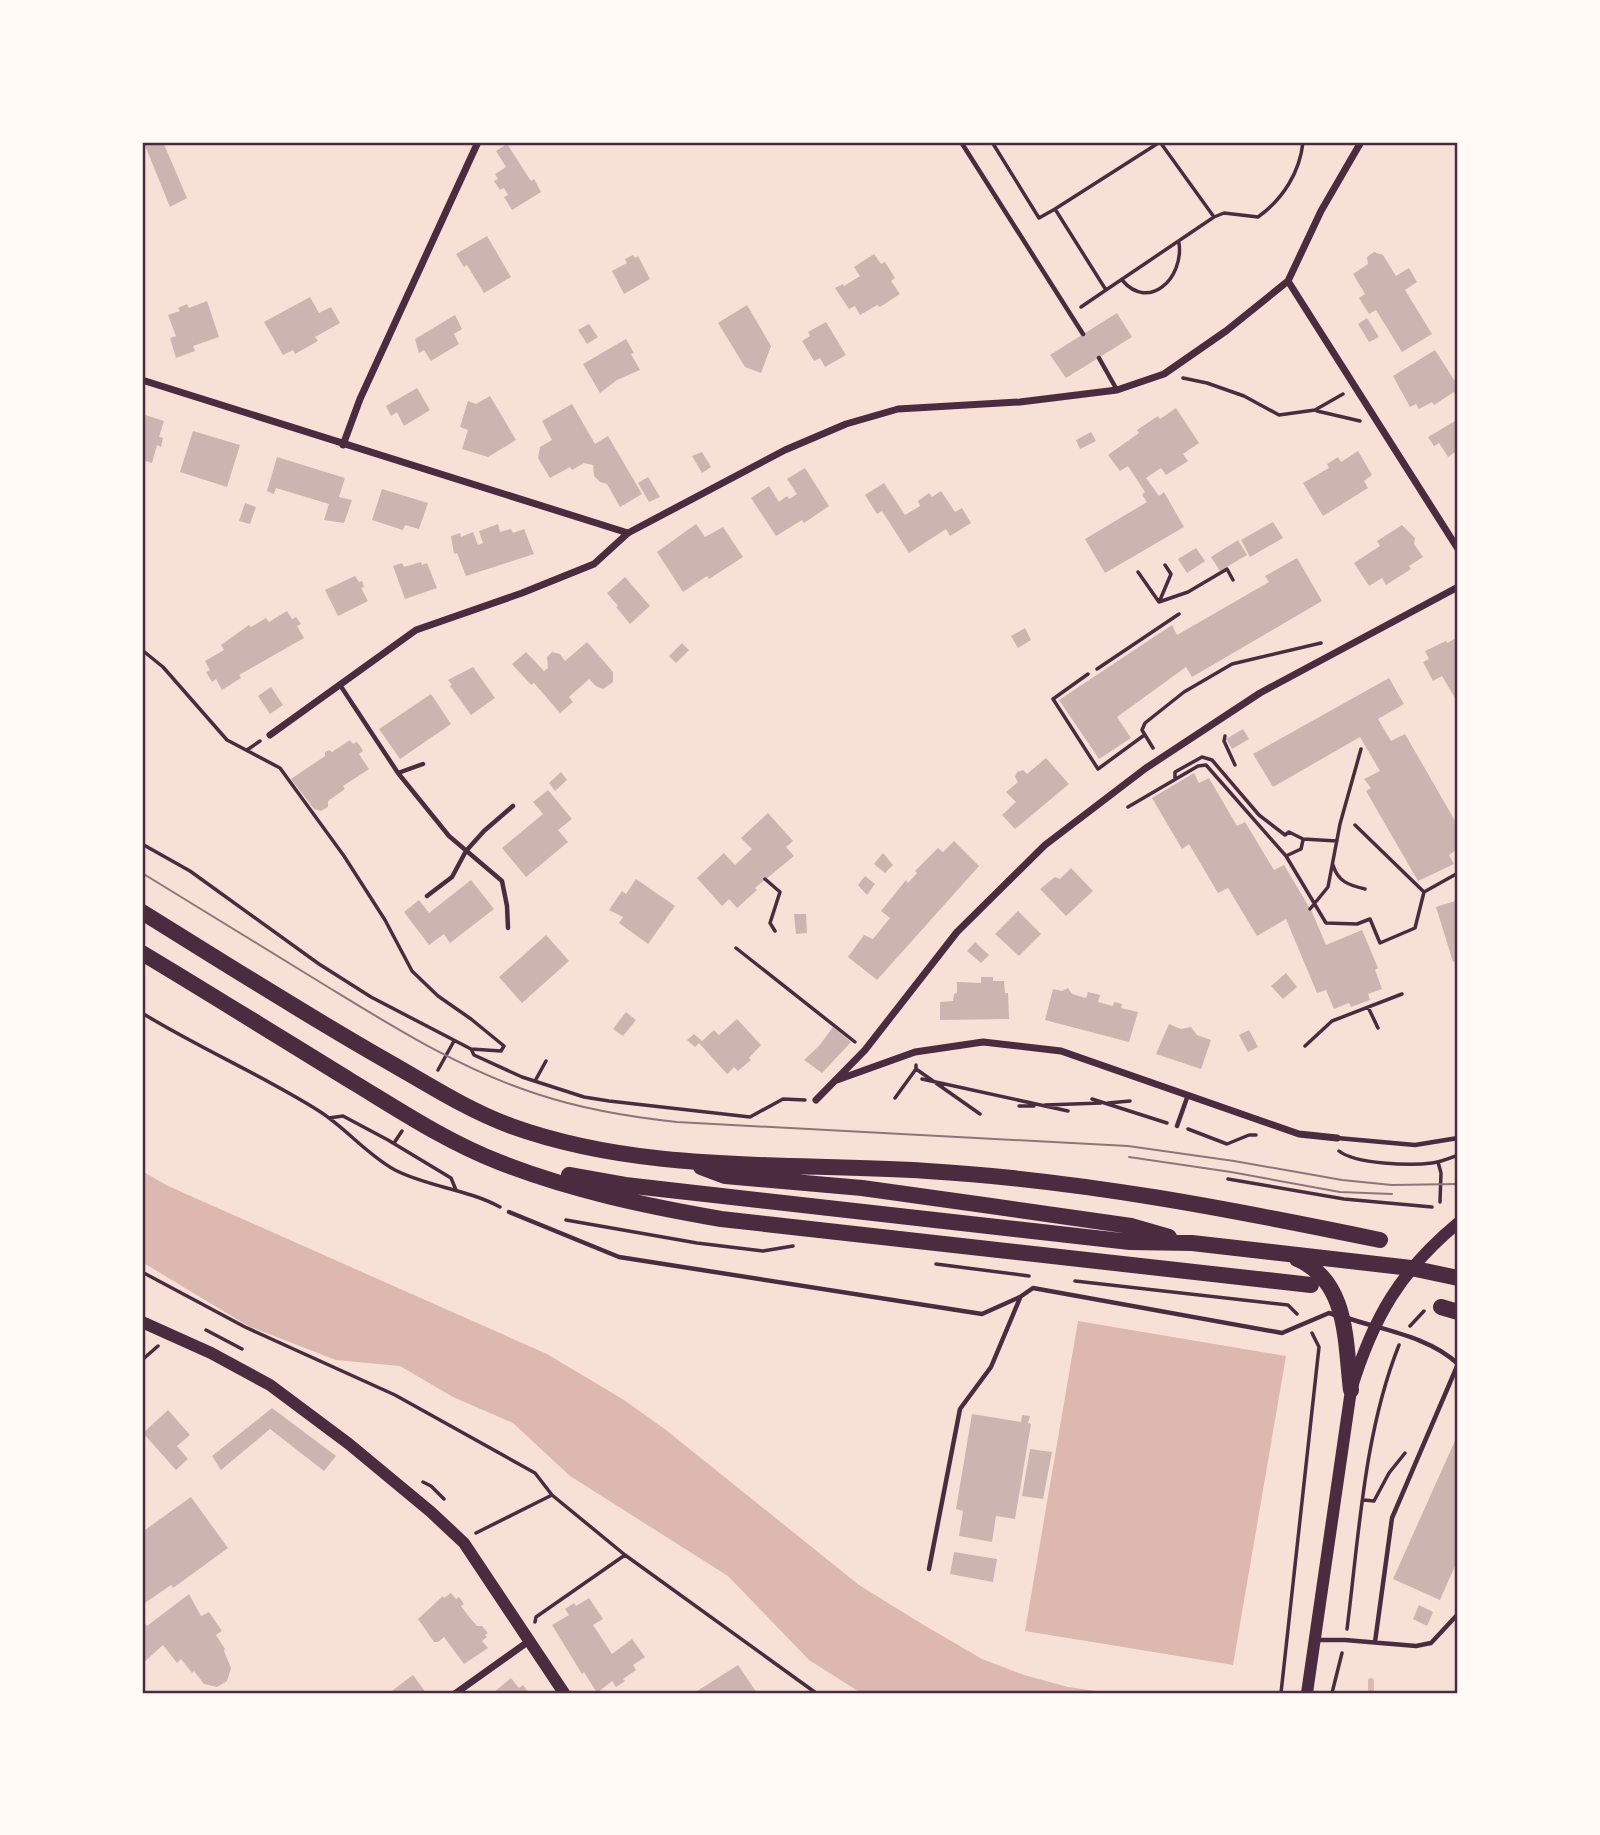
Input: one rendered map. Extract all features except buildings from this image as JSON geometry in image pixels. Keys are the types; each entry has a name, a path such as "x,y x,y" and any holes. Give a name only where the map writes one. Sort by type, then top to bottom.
{"highway":[{"path":"142,912 324,1025 468,1107 509,1125 570,1144 625,1155 687,1162 927,1171 1032,1180 1140,1193 1380,1240"},
{"path":"142,953 400,1111 468,1149 501,1163 646,1206 720,1219 1311,1285"},
{"path":"687,1162 725,1176 862,1188 1131,1226 1192,1243"},
{"path":"501,1163 625,1185 1130,1242 1192,1243 1411,1268 1458,1278"},
{"path":"1289,1255 1307,1263 1318,1272 1326,1280 1336,1299 1346,1334 1351,1390"},
{"path":"1435,1307 1458,1312"}],"street":[{"path":"343,445 364,388 478,142"},
{"path":"270,735 416,630 522,593 594,564 628,533 785,450 846,424 898,409 1020,402 1117,390 1164,374 1226,331 1289,281 1321,211 1361,142"},
{"path":"1289,281 1458,549"},
{"path":"142,380 628,533"},
{"path":"816,1100 865,1050 957,932 1045,845 1146,768 1260,693 1458,587"},
{"path":"834,1082 915,1052 984,1042 1061,1051 1299,1134 1337,1138"},
{"path":"1307,1692 1345,1425 1351,1390 1363,1350 1376,1322 1411,1268 1458,1223"},
{"path":"142,1322 211,1353 270,1385 349,1444 431,1512 464,1543 564,1693"},
{"path":"456,1693 529,1641"}],"lane":[{"path":"961,142 1083,334"},
{"path":"1098,358 1117,390"},
{"path":"340,685 398,773 449,836 502,881 508,928"},
{"path":"398,773 423,764"},
{"path":"427,895 452,877 466,851 513,806"},
{"path":"1177,1126 1188,1095"},
{"path":"1337,1138 1415,1145 1458,1138"},
{"path":"509,1212 620,1257 982,1314 1020,1297 1033,1288 1282,1333 1329,1313 1434,1347 1458,1364 1392,1518 1375,1642"},
{"path":"929,1569 960,1409 991,1367 1020,1297"},
{"path":"1315,1640 1416,1646 1431,1643 1458,1614"}],"path":[{"path":"992,142 1039,218 1160,142 1214,217"},
{"path":"1081,307 1214,217 1224,213 1258,217 1269,209 1291,181 1301,159 1303,142"},
{"path":"1055,209 1106,290"},
{"path":"1122,279 1128,287 1138,291 1160,289 1170,282 1177,271 1181,257 1179,242"},
{"path":"1164,374 1207,383 1244,396 1279,415 1315,410 1360,421"},
{"path":"1315,410 1343,394"},
{"path":"1159,602 1171,574 1165,565"},
{"path":"1159,602 1188,592 1227,569 1233,580"},
{"path":"1138,572 1159,602"},
{"path":"1097,669 1179,614"},
{"path":"1153,748 1143,736 1142,730 1153,715 1184,692 1232,664 1327,642"},
{"path":"142,650 163,667 226,740 280,768 344,856 385,920 412,971 438,996 504,1046 501,1051 471,1049 371,997 319,964 222,892 142,844"},
{"path":"1088,674 1053,699 1098,769 1143,736"},
{"path":"1225,736 1224,741 1235,765"},
{"path":"1310,909 1328,887 1361,749"},
{"path":"1175,779 1175,772 1202,757 1212,760 1259,815 1285,835 1289,832 1303,839 1337,841"},
{"path":"1128,807 1198,766 1206,765 1286,856 1326,923 1357,924 1370,919 1380,943 1415,928 1424,892 1458,873"},
{"path":"1355,825 1424,892"},
{"path":"1286,856 1301,849 1303,839"},
{"path":"1333,863 1336,874 1345,884 1365,889"},
{"path":"765,879 780,892 770,923 775,931"},
{"path":"736,948 865,1050"},
{"path":"1305,1046 1332,1021 1402,994"},
{"path":"1368,1007 1378,1028"},
{"path":"142,1013 329,1118 373,1156 393,1168 423,1182 456,1190 494,1204"},
{"path":"451,1046 454,1041"},
{"path":"471,1049 474,1055 494,1066 535,1081 609,1101 750,1118 783,1099 816,1100"},
{"path":"895,1098 916,1069 915,1052"},
{"path":"535,1081 546,1061"},
{"path":"916,1069 980,1114"},
{"path":"922,1079 1068,1111"},
{"path":"1093,1099 1227,1144 1249,1135 1261,1135"},
{"path":"1019,1106 1130,1101"},
{"path":"329,1118 343,1116 396,1141 452,1178 456,1190"},
{"path":"1337,1138 1340,1152 1355,1157 1400,1163 1438,1162 1458,1155"},
{"path":"1438,1162 1441,1174 1440,1202"},
{"path":"1441,1174 1448,1173"},
{"path":"1228,1180 1344,1199 1432,1207"},
{"path":"557,1218 763,1251 796,1246"},
{"path":"930,1263 1034,1276"},
{"path":"142,1272 246,1327 395,1395 536,1473 552,1495 625,1555 816,1693"},
{"path":"1074,1281 1288,1305 1307,1323 1319,1347 1281,1691"},
{"path":"1406,1332 1413,1322 1435,1307"},
{"path":"150,1342 158,1345"},
{"path":"1332,1690 1345,1640 1382,1391 1400,1343"},
{"path":"1364,1500 1374,1501 1389,1473 1407,1450 1424,1440"},
{"path":"478,1532 552,1495"},
{"path":"529,1641 536,1617 625,1555"}],"shaded area":[{"path":"142,1171 168,1186 547,1354 624,1400 666,1430 859,1585 922,1624 982,1659 1024,1675 1068,1687 1110,1693 861,1693 809,1660 728,1576 570,1476 513,1423 453,1397 400,1366 336,1360 248,1326 142,1262"},
{"path":"1078,1321 1286,1356 1233,1665 1025,1631"}],"waterway":[{"path":"1371,1681 1371,1693"}],"tram line":[{"path":"142,873 430,1047 509,1084 589,1108 677,1122 1128,1146 1342,1180 1392,1185 1458,1184"},
{"path":"1129,1157 1340,1192 1392,1194"}]}
